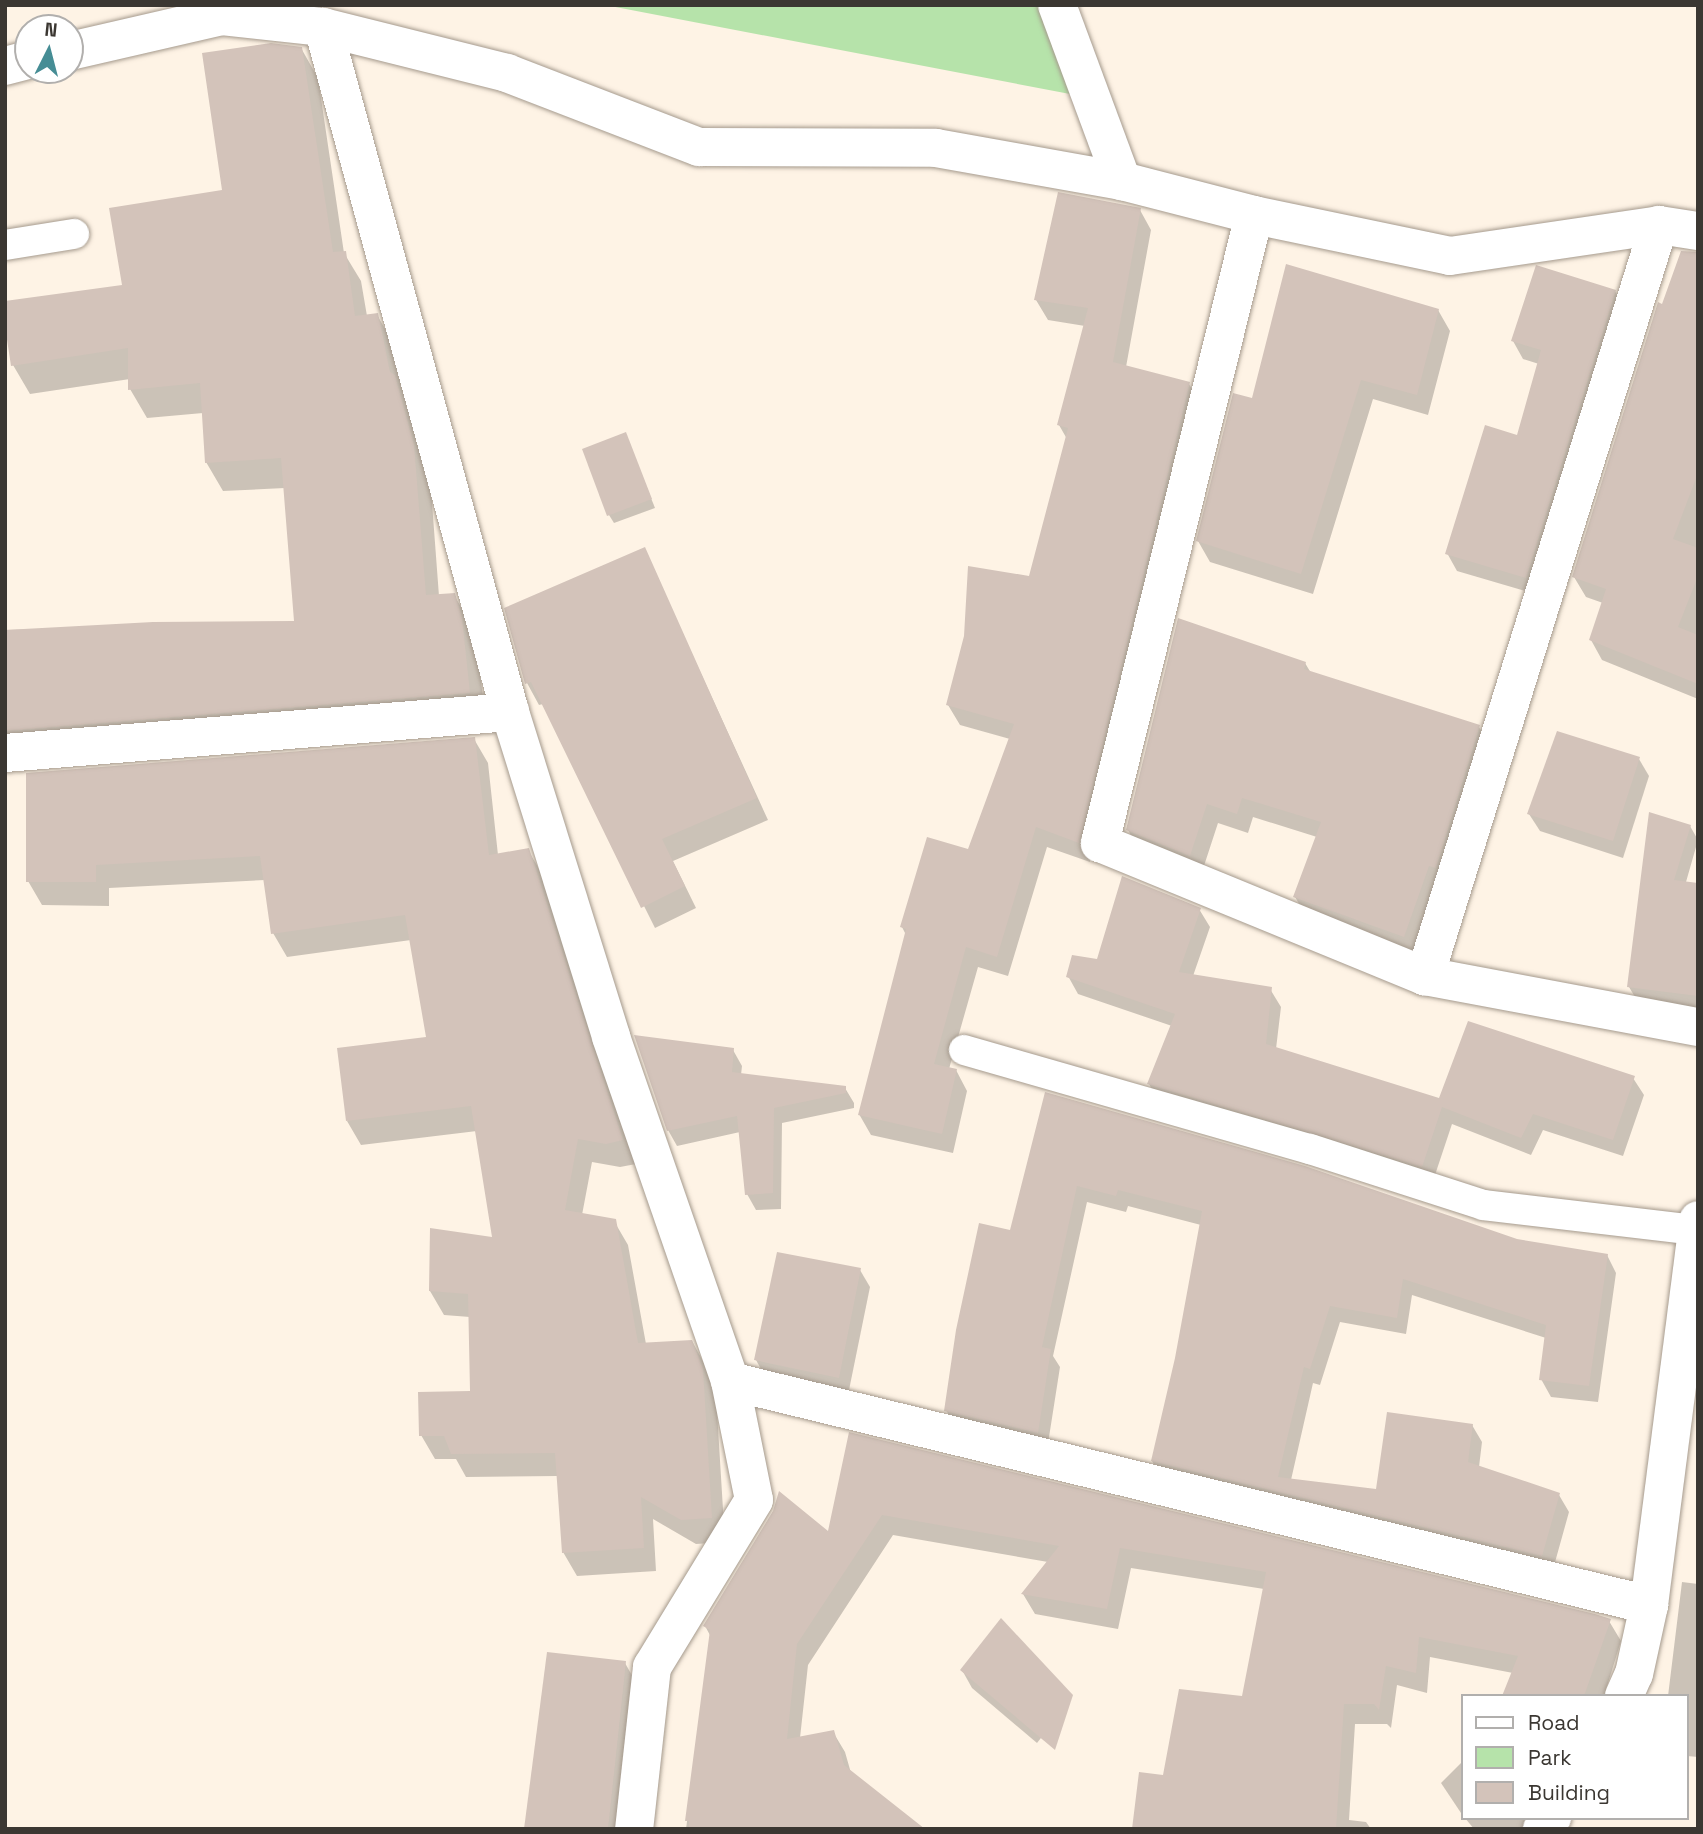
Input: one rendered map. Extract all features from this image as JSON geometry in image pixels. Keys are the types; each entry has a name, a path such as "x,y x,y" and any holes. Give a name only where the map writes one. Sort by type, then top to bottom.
{"street":[{"path":"1056,5 1122,181"},
{"path":"84,48 222,16 323,27 507,73 699,147 936,148 1122,181 1254,215 1450,256 1659,225 1698,230"},
{"path":"323,27 510,712 611,1037 730,1381 754,1500 652,1667 634,1829"},
{"path":"1254,215 1100,843 1425,976 1698,1027"},
{"path":"1425,976 1659,225"},
{"path":"5,753 510,712"},
{"path":"1624,1694 1634,1674 1649,1605 1697,1231"},
{"path":"730,1381 1649,1605"}],"lane":[{"path":"5,245 74,234"},
{"path":"964,1050 1310,1149 1483,1205 1697,1231"}],"green space":[{"path":"605,5 1057,5 1091,98"}],"building":[{"path":"271,43 302,47 333,252 346,251 355,316 378,313 390,372 395,375 414,445 426,595 455,593 462,618 470,693 5,731 5,630 153,622 294,621 281,458 205,463 200,383 128,390 128,348 11,366 5,326 5,301 122,285 109,208 222,190 202,53"},
{"path":"1058,192 1141,208 1113,362 1190,382 1079,843 1036,827 997,957 966,947 934,1064 957,1069 942,1134 858,1115 906,929 900,927 927,837 968,849 1014,724 946,705 964,636 968,566 1029,576 1068,428 1057,425 1088,308 1034,300"},
{"path":"1681,251 1698,252 1698,473 1673,539 1698,548 1698,576 1678,627 1698,635 1698,684 1589,640 1606,589 1572,577 1658,302 1662,304"},
{"path":"1286,264 1439,309 1417,395 1361,380 1301,574 1196,541 1233,393 1252,398"},
{"path":"1536,265 1616,290 1526,578 1445,554 1485,425 1517,435 1541,350 1511,341"},
{"path":"626,432 652,499 607,516 582,449"},
{"path":"645,547 757,798 662,839 685,886 641,908 531,682 525,684 504,608"},
{"path":"1178,618 1306,662 1304,669 1480,725 1436,868 1429,866 1404,937 1293,897 1321,822 1242,798 1237,814 1207,804 1190,856 1126,830"},
{"path":"1557,731 1640,757 1613,841 1527,814"},
{"path":"475,737 489,855 529,848 623,1140 606,1144 578,1139 565,1210 616,1219 638,1343 692,1340 703,1369 712,1518 681,1520 641,1497 644,1548 562,1553 555,1453 451,1454 444,1436 419,1436 418,1392 470,1391 468,1294 429,1291 430,1228 492,1237 471,1106 346,1121 337,1048 426,1037 405,915 271,934 260,856 96,865 96,882 26,882 26,773"},
{"path":"1649,812 1691,825 1674,880 1698,883 1698,996 1627,987"},
{"path":"1122,876 1201,908 1179,972 1272,987 1266,1044 1439,1098 1468,1021 1635,1076 1613,1140 1533,1114 1521,1138 1442,1107 1422,1167 1147,1084 1175,1014 1066,977 1072,955 1097,959"},
{"path":"634,1035 734,1048 732,1072 846,1086 846,1093 774,1108 773,1193 745,1195 737,1116 667,1131"},
{"path":"1045,1092 1305,1166 1517,1239 1608,1254 1589,1386 1539,1380 1546,1325 1403,1279 1397,1318 1330,1306 1310,1369 1304,1367 1278,1477 1376,1489 1387,1412 1473,1424 1468,1462 1560,1493 1542,1556 1151,1461 1175,1358 1202,1211 1118,1190 1116,1196 1077,1186 1042,1347 1051,1349 1038,1433 944,1411 956,1330 979,1223 1010,1230"},
{"path":"777,1252 861,1268 839,1378 754,1360"},
{"path":"849,1432 1611,1619 1585,1694 1503,1694 1518,1656 1419,1637 1416,1673 1386,1666 1379,1710 1374,1704 1344,1704 1336,1829 1132,1829 1139,1772 1163,1775 1179,1689 1242,1696 1266,1572 1120,1548 1107,1609 1021,1594 1059,1546 882,1515 797,1644 787,1739 834,1730 844,1765 925,1829 689,1829 689,1821 685,1821 710,1630 703,1626 773,1511 779,1491 828,1531"},
{"path":"1001,1618 1073,1695 1055,1750 960,1670"},
{"path":"547,1652 626,1661 608,1829 524,1829"}]}
